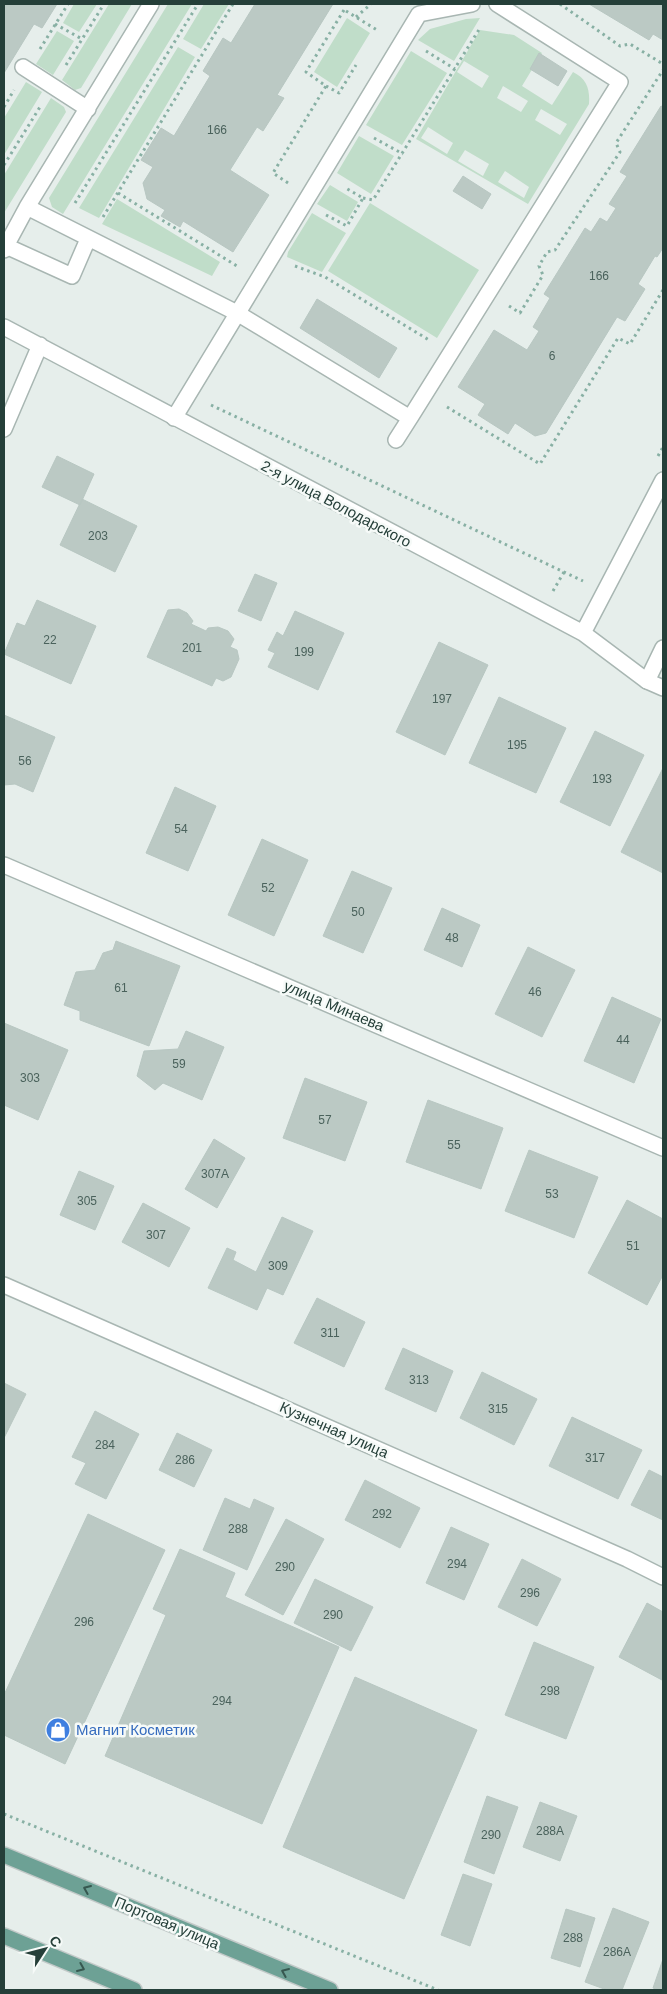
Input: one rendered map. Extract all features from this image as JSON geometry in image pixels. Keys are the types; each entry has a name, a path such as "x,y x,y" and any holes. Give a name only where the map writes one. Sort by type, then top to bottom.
{"main road":[{"name":"Портовая улица","path":"4,1855 330,1990"},
{"path":"4,1936 134,1990"}],"street":[{"path":"88,239 72,276 4,247 152,4"},
{"path":"174,418 419,14 472,4"},
{"path":"396,440 620,82 497,4"},
{"path":"25,68 88,109"},
{"path":"27,207 237,313 410,418"},
{"name":"2-я улица Володарского","path":"4,327 583,633 647,681 663,688"},
{"path":"4,429 40,345"},
{"path":"583,633 663,480"},
{"path":"647,681 663,648"},
{"name":"улица Минаева","path":"4,865 663,1148"},
{"name":"Кузнечная улица","path":"4,1285 618,1555 663,1577"}],"path":[{"path":"25,68 68,4"},
{"path":"4,164 104,4"},
{"path":"70,211 198,4"},
{"path":"102,218 233,4"},
{"path":"356,17 371,4"},
{"path":"560,4 620,46 630,44 663,64"},
{"path":"358,61 339,92 326,86 306,72 345,10 377,30 372,38"},
{"path":"340,184 363,198 373,200 485,21"},
{"path":"55,24 82,39"},
{"path":"423,49 455,69"},
{"path":"507,305 520,313 543,275 539,266 547,252 555,250 620,152 616,143 663,70"},
{"path":"291,184 273,173 326,86"},
{"path":"370,136 403,154"},
{"path":"118,193 241,269"},
{"path":"323,213 347,226 363,198"},
{"path":"287,263 325,277 436,345"},
{"path":"447,407 540,464 618,338 630,344 663,290"},
{"path":"188,394 590,584"},
{"path":"654,464 663,446"},
{"path":"4,1814 438,1990"}],"green space":[{"path":"74,4 97,4 79,32 63,23"},
{"path":"109,4 132,4 81,88 75,90 62,80"},
{"path":"168,4 192,4 63,214 52,207 49,198"},
{"path":"204,4 229,4 201,49 183,39"},
{"path":"347,18 370,33 337,87 314,72"},
{"path":"480,18 454,61 418,40 430,29 466,19"},
{"path":"480,30 514,35 542,53 522,86 552,105 573,72 582,78 587,85 589,104 528,204 416,139","holes":["464,61 489,76 482,88 457,72","503,86 528,101 521,112 497,98","541,109 567,124 560,135 535,120","428,127 453,143 447,154 421,138","465,150 489,164 483,176 458,161","505,171 529,187 524,198 498,182"]},
{"path":"57,31 74,41 53,75 36,64"},
{"path":"178,47 195,57 99,218 79,208"},
{"path":"411,51 447,73 402,145 366,125"},
{"path":"26,82 42,92 4,155 4,118"},
{"path":"51,98 64,107 66,112 4,213 4,175"},
{"path":"359,136 394,156 371,194 337,173"},
{"path":"330,185 358,202 347,221 317,204"},
{"path":"117,199 220,262 212,276 102,224"},
{"path":"370,203 479,270 437,338 328,271"},
{"path":"312,213 346,233 322,272 287,257 288,252"}],"building":[{"path":"4,4 57,4 42,28 34,24 4,73"},
{"path":"255,4 333,4 277,95 284,98 263,131 257,127 230,170 269,195 233,252 183,221 180,227 161,216 165,210 147,199 143,183 153,167 141,160 161,128 174,136 210,76 203,71 223,38 231,43"},
{"path":"589,4 663,4 663,40 653,34 649,40"},
{"path":"539,53 567,71 558,86 530,69"},
{"path":"661,106 663,107 663,248 657,257 655,256 638,284 645,289 625,321 617,317 546,433 535,436 515,423 508,434 478,415 485,404 458,387 494,330 527,350 539,331 533,327 550,298 544,294 585,228 591,232 600,218 607,222 616,208 609,204 627,176 620,172"},
{"path":"463,176 491,194 482,209 453,191"},
{"path":"317,299 397,348 379,378 300,328"},
{"path":"57,456 94,474 80,505 42,487"},
{"path":"82,499 137,526 115,572 60,545"},
{"path":"255,574 277,583 261,621 238,611"},
{"path":"37,600 96,626 71,684 4,654 17,623 25,626"},
{"path":"179,609 187,613 193,621 191,624 206,631 208,628 218,627 228,631 234,639 230,647 237,650 239,659 231,677 223,681 216,678 212,686 147,657 168,610"},
{"path":"295,611 344,633 318,690 268,667 275,653 268,650 277,632 283,636"},
{"path":"439,642 488,665 445,755 396,732"},
{"path":"499,697 566,728 536,793 469,763"},
{"path":"4,715 55,737 33,792 15,784 4,785"},
{"path":"595,731 644,755 610,826 560,802"},
{"path":"663,768 663,873 621,852"},
{"path":"175,787 216,806 188,871 146,853"},
{"path":"262,839 308,860 274,936 228,915"},
{"path":"352,871 392,888 363,953 323,936"},
{"path":"442,908 480,925 462,967 424,950"},
{"path":"116,941 180,966 149,1046 80,1020 80,1011 64,1005 76,972 95,970 103,953 113,950"},
{"path":"528,947 575,970 542,1037 495,1014"},
{"path":"612,997 661,1019 634,1083 584,1061"},
{"path":"4,1023 68,1050 38,1120 4,1105"},
{"path":"186,1031 224,1047 202,1100 163,1083 155,1090 137,1076 144,1051 178,1049"},
{"path":"305,1078 367,1102 345,1161 283,1138"},
{"path":"428,1100 503,1128 481,1189 406,1162"},
{"path":"214,1139 245,1158 217,1208 185,1189"},
{"path":"529,1150 598,1177 574,1238 505,1211"},
{"path":"79,1171 114,1186 95,1230 60,1215"},
{"path":"627,1200 663,1219 663,1275 647,1305 588,1273"},
{"path":"143,1203 190,1228 169,1267 122,1242"},
{"path":"282,1217 313,1231 283,1295 267,1288 257,1310 208,1288 227,1248 236,1252 233,1260 256,1272"},
{"path":"317,1298 365,1322 344,1367 294,1343"},
{"path":"403,1348 453,1371 436,1412 385,1389"},
{"path":"482,1372 537,1399 514,1445 460,1418"},
{"path":"4,1383 26,1394 4,1438"},
{"path":"95,1411 139,1434 106,1499 75,1484 86,1463 72,1457"},
{"path":"572,1417 642,1450 618,1499 549,1466"},
{"path":"177,1433 212,1450 194,1487 159,1470"},
{"path":"649,1470 663,1477 663,1520 631,1505"},
{"path":"365,1480 420,1508 400,1548 345,1520"},
{"path":"225,1498 250,1509 254,1499 274,1508 247,1570 203,1550"},
{"path":"88,1514 165,1550 65,1764 4,1735 4,1695"},
{"path":"286,1519 324,1539 283,1615 245,1595"},
{"path":"451,1527 489,1544 464,1600 426,1583"},
{"path":"180,1549 235,1573 225,1597 339,1647 262,1824 105,1756 166,1615 153,1609"},
{"path":"522,1559 561,1579 537,1626 498,1607"},
{"path":"315,1579 373,1607 351,1651 294,1623"},
{"path":"647,1603 663,1612 662,1680 619,1657"},
{"path":"534,1642 594,1667 566,1739 505,1715"},
{"path":"355,1677 477,1730 404,1899 283,1847"},
{"path":"487,1796 518,1807 494,1874 464,1862"},
{"path":"540,1802 577,1816 560,1861 523,1847"},
{"path":"463,1874 492,1884 470,1946 441,1935"},
{"path":"613,1908 649,1922 622,1990 607,1990 585,1982"},
{"path":"566,1909 595,1918 580,1967 551,1958"},
{"path":"663,1959 663,1990 659,1990 653,1988"}],"place":[{"name":"Магнит Косметик","path":"58,1730"}]}
